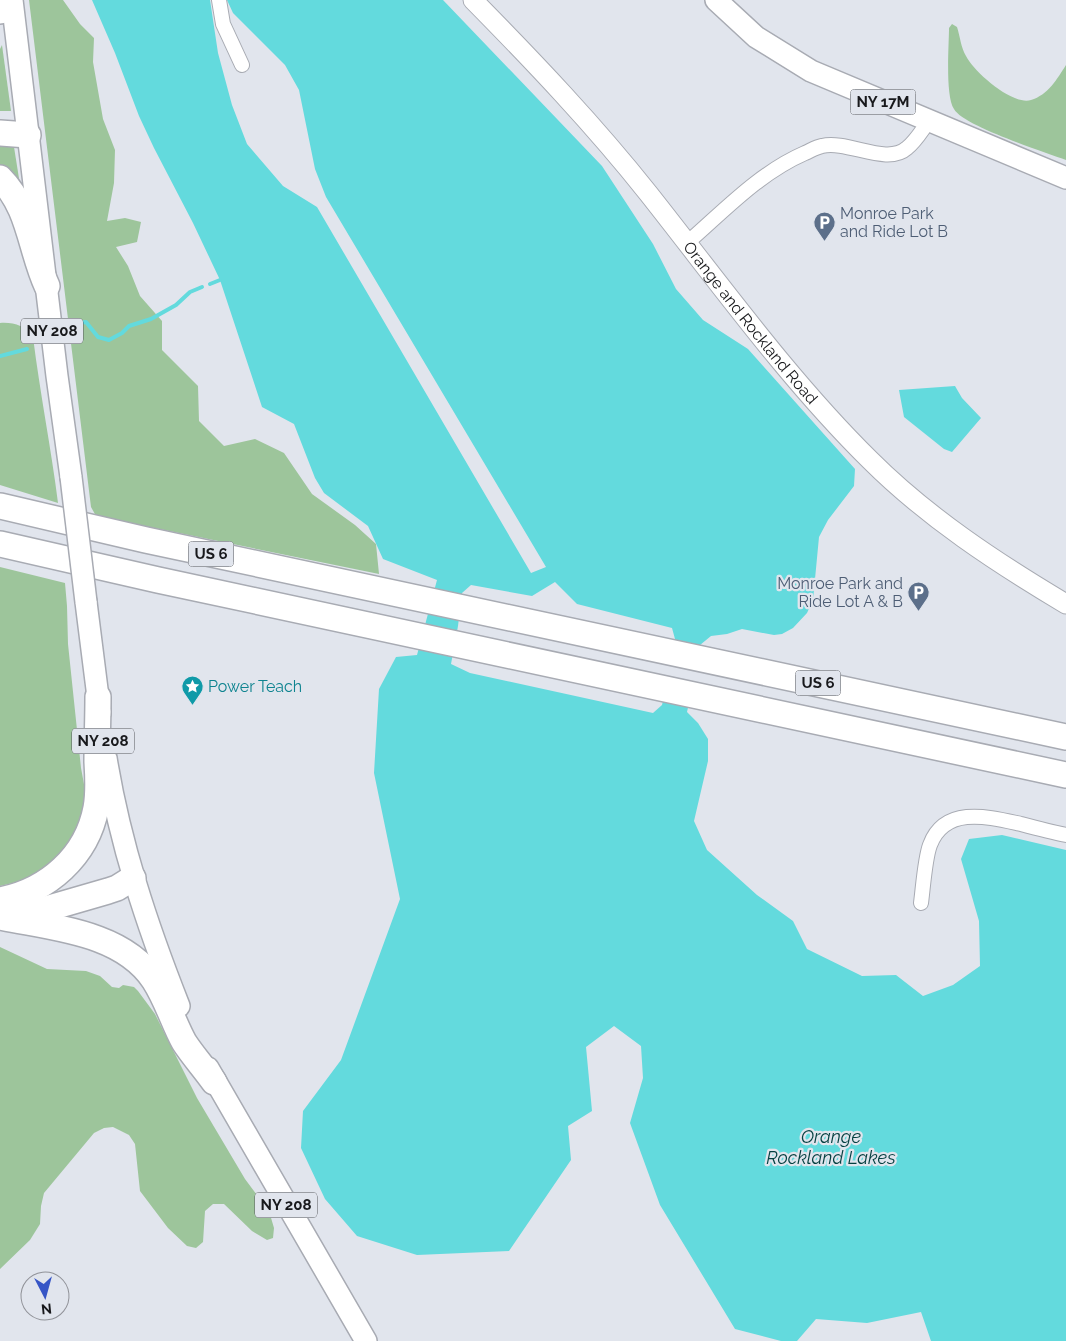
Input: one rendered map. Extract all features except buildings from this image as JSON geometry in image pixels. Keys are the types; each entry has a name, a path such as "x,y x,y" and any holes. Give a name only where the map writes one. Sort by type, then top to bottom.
{"highway":[{"path":"0,11 1,0"},
{"path":"0,124 28,131"},
{"path":"0,133 28,131"},
{"path":"0,178 16,198 22,210 38,268 47,286"},
{"name":"US 6","path":"0,506 138,538 1066,737"},
{"name":"US 6","path":"0,544 462,646 1066,775"},
{"path":"0,900 22,894 55,876 71,861 90,831 98,796 98,697"},
{"path":"899,740 964,763 1009,774 1066,793"},
{"path":"0,905 32,902 117,880 133,878"},
{"path":"0,916 29,913 51,908 117,888 133,878"},
{"path":"0,916 95,938 113,945 131,956 148,971 155,981 184,1042 214,1082"}],"main road":[{"name":"NY 208","path":"12,0 98,697 112,793 133,878 177,1002 214,1082 366,1341"},
{"name":"NY 17M","path":"716,0 756,37 811,71 1066,178"}],"street":[{"path":"219,0 223,24 242,64"},
{"name":"Orange and Rockland Road","path":"473,0 545,73 647,192 819,407 870,460 910,497 947,525 1066,604"},
{"path":"687,243 778,166 822,146 847,146 884,155 896,154 906,149 928,121"},
{"path":"921,903 930,846 938,831 950,821 968,816 990,817 1066,835"}],"green space":[{"path":"29,0 63,0 80,24 94,38 93,62 103,119 115,150 114,183 107,221 125,218 141,222 137,242 116,247 128,266 140,296 162,321 162,350 198,386 199,421 224,446 255,439 284,453 312,494 355,525 376,544 379,574 96,516 91,507"},
{"path":"952,24 957,27 963,49 970,63 985,79 1014,98 1031,100 1037,98 1052,86 1066,65 1066,160 972,123 954,109 949,93 948,70 949,28"},
{"path":"2,45 11,111 0,111 0,49"},
{"path":"0,145 14,147 21,191 0,169"},
{"path":"0,323 10,323 19,326 33,337 58,503 0,485"},
{"path":"0,567 65,583 68,644 81,768 86,795 82,815 73,839 64,852 36,875 0,886"},
{"path":"0,947 47,969 86,971 100,976 112,987 119,988 123,985 134,987 138,991 155,1014 197,1098 245,1179 269,1211 274,1228 273,1238 267,1240 252,1231 224,1204 213,1204 205,1211 203,1242 196,1248 187,1246 168,1228 140,1191 135,1144 129,1135 113,1127 104,1128 94,1133 44,1193 40,1224 30,1240 0,1269"}],"water":[{"name":"Orange Rockland Lakes","path":"92,0 210,0 218,53 232,105 247,144 283,186 317,207 531,573 546,567 326,197 315,169 299,90 285,65 233,13 227,0 443,0 602,166 653,244 676,289 703,320 748,349 855,469 854,486 828,520 819,537 813,600 807,613 793,628 782,634 774,635 742,629 727,634 711,636 700,645 687,712 698,723 708,739 708,761 694,821 707,850 757,895 793,921 807,949 862,976 896,975 923,996 953,985 980,966 979,921 961,859 969,839 1002,835 1066,850 1066,1341 931,1341 921,1312 867,1323 816,1319 797,1341 781,1341 735,1329 660,1205 630,1123 643,1078 641,1046 614,1026 586,1047 592,1111 568,1126 571,1160 509,1251 417,1255 357,1236 325,1199 301,1148 303,1111 341,1060 400,899 374,773 379,689 396,657 417,655 437,580 383,559 368,526 324,493 315,478 294,424 262,407 220,280 139,116","holes":["555,582 577,604 672,628 675,639 670,672 662,705 653,713 470,673 451,664 462,593 471,585 532,596"]},
{"path":"955,386 962,398 981,418 952,452 944,449 904,417 899,390"}],"pier":[{"path":"672,641 699,665 694,688 661,700 668,671"}],"waterway":[{"path":"210,284 220,280"},
{"path":"78,323 86,322 98,337 109,340 122,333 129,326 151,319 176,305 190,292 202,287"},
{"path":"0,356 27,349"}],"place":[{"name":"Monroe Park and Ride Lot B","path":"824,241"},
{"name":"Monroe Park and Ride Lot A & B","path":"919,611"},
{"name":"Power Teach","path":"192,705"}]}
